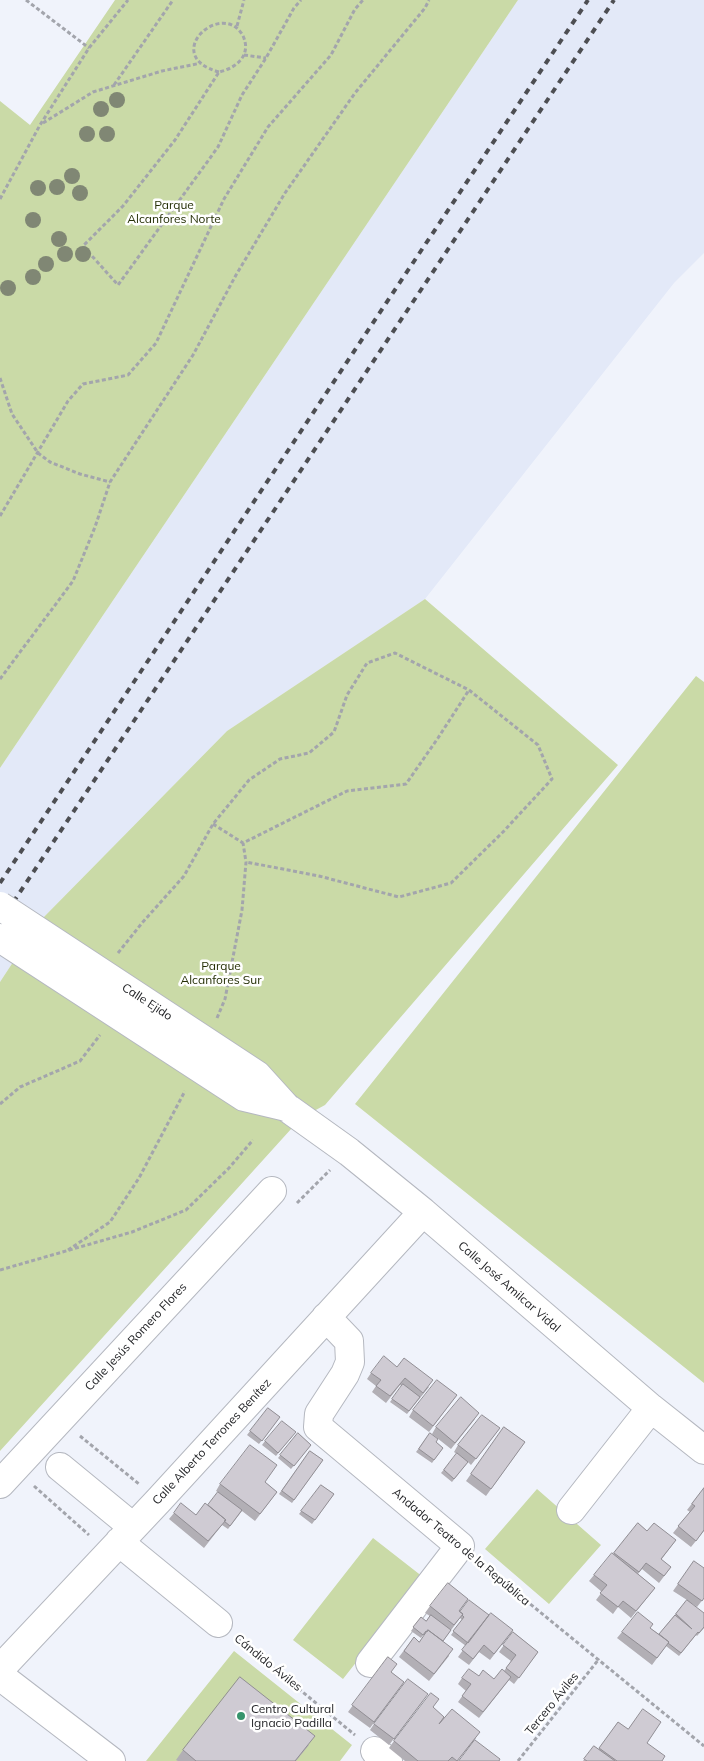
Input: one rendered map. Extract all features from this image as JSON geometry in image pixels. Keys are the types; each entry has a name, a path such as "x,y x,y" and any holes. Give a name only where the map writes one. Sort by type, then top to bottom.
{"street":[{"name":"Calle Ejido","path":"0,906 257,1075 286,1107 312,1126"},
{"name":"Calle Ejido","path":"0,938 244,1097 286,1107"},
{"name":"Calle José Amilcar Vidal","path":"312,1126 349,1152 423,1212 651,1408 704,1450"},
{"name":"Calle Jesús Romero Flores","path":"7,1476 272,1190"},
{"name":"Calle Alberto Terrones Benítez","path":"0,1669 159,1500 423,1212"},
{"name":"Andador Teatro de la República","path":"326,1317 349,1341 350,1362 345,1374 319,1414 318,1427 460,1546"},
{"path":"571,1510 651,1408"},
{"path":"60,1468 120,1541 218,1623"},
{"path":"370,1663 460,1546"},
{"path":"0,1676 111,1761"}],"path":[{"path":"26,0 89,48"},
{"path":"0,199 40,125 89,48 128,0"},
{"path":"113,86 172,0"},
{"path":"237,26 244,0"},
{"path":"219,72 175,140 123,206 83,246 118,285 218,147 242,96 294,8 301,0"},
{"path":"0,516 68,401 83,384 128,375 156,343 224,199 268,127 331,55 355,9 363,0"},
{"path":"0,679 73,581 95,528 110,482 193,355 236,275 285,193 355,93 425,8 429,0"},
{"path":"228,21 237,26 243,34 246,44 244,55 238,64 229,70 219,72 209,69 201,63 196,55 194,44 196,35 203,26 210,22 228,21"},
{"path":"244,55 266,58"},
{"path":"40,125 93,92 162,71 201,63"},
{"path":"0,378 12,414 38,453 50,462 80,474 110,482"},
{"path":"116,962 118,953 184,876 213,824 249,780 280,759 309,753 334,732 346,695 367,663 395,653 468,690 538,745 552,779 452,884 399,897 319,876 246,862"},
{"path":"243,843 347,791 406,784 468,690"},
{"path":"213,824 243,843 246,862 242,910 225,999 214,1024"},
{"path":"0,1104 20,1087 80,1061 99,1036 101,1027"},
{"path":"68,1250 110,1222 139,1178 188,1084"},
{"path":"0,1270 132,1232 186,1210 229,1168 253,1140"},
{"path":"272,1190 291,1209 349,1152"},
{"path":"60,1420 159,1500"},
{"path":"7,1476 120,1541"},
{"name":"Andador Teatro de la República","path":"460,1546 704,1746"},
{"name":"Cándido Áviles","path":"218,1623 381,1756"},
{"name":"Tercero Áviles","path":"518,1761 599,1659"}],"shaded area":[{"path":"518,0 704,0 704,253 674,283 425,599 227,731 40,921 0,982 0,768"}],"green space":[{"name":"Parque Alcanfores Norte","path":"115,0 518,0 0,768 0,101 30,125"},
{"name":"Parque Alcanfores Sur","path":"425,599 618,765 325,1105 301,1118 0,1451 0,982 40,921 227,731"},
{"path":"696,676 704,682 704,1383 355,1104"},
{"path":"537,1489 601,1545 549,1604 485,1549"},
{"path":"373,1538 423,1577 343,1679 293,1640"},
{"path":"234,1651 352,1745 340,1761 146,1761"}],"building":[{"path":"384,1356 397,1367 404,1358 433,1380 423,1393 405,1378 390,1396 376,1386 381,1380 371,1373"},
{"path":"437,1380 457,1395 433,1426 413,1410"},
{"path":"403,1384 420,1397 409,1411 392,1399"},
{"path":"461,1397 479,1413 455,1443 436,1427"},
{"path":"268,1408 280,1417 262,1441 250,1431"},
{"path":"482,1415 500,1428 476,1459 458,1445"},
{"path":"282,1421 296,1432 278,1453 265,1441"},
{"path":"504,1427 525,1442 491,1489 471,1474"},
{"path":"298,1433 311,1445 294,1466 280,1455"},
{"path":"430,1433 438,1439 436,1442 443,1448 434,1460 419,1449"},
{"path":"250,1445 277,1465 265,1482 277,1492 260,1514 220,1484"},
{"path":"310,1451 323,1460 294,1500 282,1491"},
{"path":"457,1453 468,1462 454,1479 444,1470"},
{"path":"321,1485 334,1494 315,1520 301,1511"},
{"path":"704,1488 704,1530 696,1541 678,1526 695,1506 692,1504"},
{"path":"218,1492 242,1510 230,1526 224,1521 226,1520 208,1505"},
{"path":"181,1503 196,1515 205,1503 226,1520 208,1541 174,1513"},
{"path":"638,1523 647,1531 654,1523 676,1540 661,1559 671,1567 664,1576 646,1563 639,1572 614,1553"},
{"path":"612,1553 655,1588 636,1611 623,1601 618,1607 600,1593 607,1585 594,1575"},
{"path":"694,1561 704,1568 704,1598 702,1601 678,1584"},
{"path":"448,1583 468,1599 459,1611 463,1614 454,1625 430,1606"},
{"path":"469,1600 489,1615 468,1643 453,1631 464,1617 460,1612"},
{"path":"687,1600 704,1613 704,1627 681,1653 659,1634 675,1615 692,1629 676,1614"},
{"path":"638,1612 653,1624 650,1628 669,1642 657,1658 622,1632"},
{"path":"491,1613 513,1630 494,1654 484,1645 473,1659 462,1650"},
{"path":"431,1615 451,1630 443,1641 428,1630 423,1635 413,1627 421,1617 426,1621"},
{"path":"428,1630 453,1649 434,1674 404,1651 414,1637 419,1642"},
{"path":"513,1632 538,1652 519,1678 506,1668 516,1655 503,1645"},
{"path":"388,1657 397,1664 391,1672 404,1682 374,1722 352,1705"},
{"path":"469,1669 479,1676 483,1670 494,1679 502,1669 511,1677 483,1712 462,1696 471,1684 462,1678"},
{"name":"Centro Cultural Ignacio Padilla","path":"240,1677 315,1736 295,1761 196,1761 183,1750"},
{"path":"408,1679 428,1694 394,1739 374,1724"},
{"path":"431,1693 439,1699 433,1707 444,1717 439,1724 452,1709 480,1732 457,1761 452,1757 448,1761 418,1761 394,1741"},
{"path":"643,1709 661,1722 647,1743 665,1756 662,1761 617,1761 599,1748 618,1722 628,1729"},
{"path":"475,1740 500,1759 499,1761 459,1761"},
{"path":"594,1746 615,1761 587,1761 584,1759"}],"railway":[{"path":"0,883 588,0"},
{"path":"0,922 614,0"}],"place":[{"name":"Centro Cultural Ignacio Padilla","path":"241,1716"}]}
